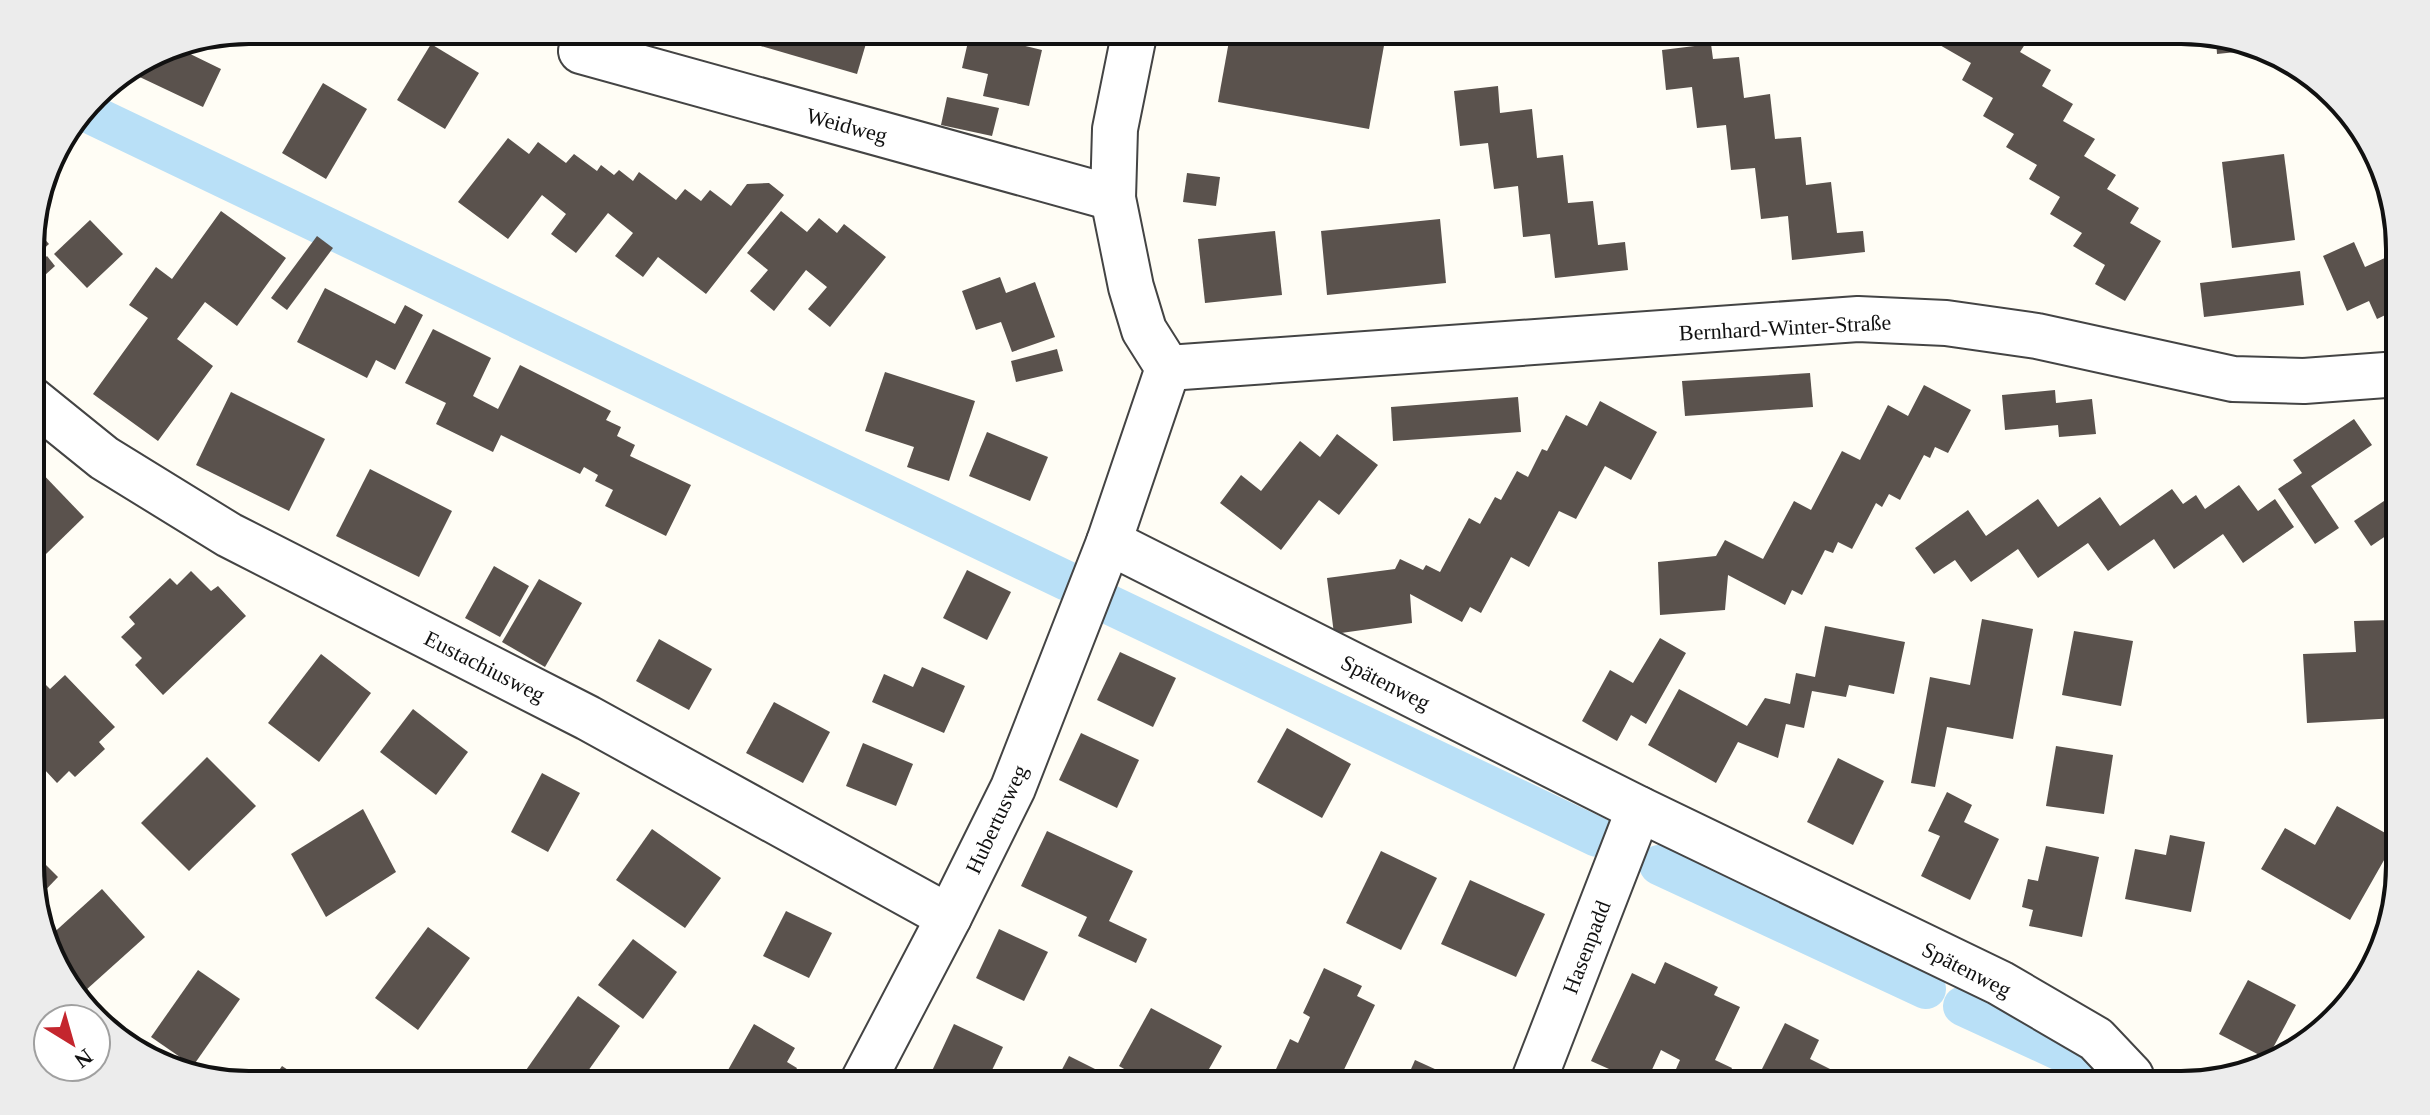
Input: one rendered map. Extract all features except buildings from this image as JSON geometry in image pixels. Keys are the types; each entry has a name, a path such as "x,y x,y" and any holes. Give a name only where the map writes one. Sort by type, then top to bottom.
{"street":[{"path":"1109,542 1168,368 1144,330 1131,287 1113,198 1115,129 1132,44"},
{"name":"Weidweg","path":"581,51 1113,198"},
{"name":"Bernhard-Winter-Straße","path":"1168,368 1858,319 1946,323 2037,336 2233,379 2304,381 2386,375"},
{"name":"Eustachiusweg","path":"44,410 104,458 229,535 588,718 949,917"},
{"name":"Spätenweg","path":"1109,542 1639,809 2000,983 2096,1039 2126,1071"},
{"name":"Hubertusweg","path":"868,1071 1013,788 1109,542"},
{"name":"Hasenpadd","path":"1537,1071 1639,809"}],"waterway":[{"path":"94,116 1067,581"},
{"path":"1108,604 1597,837"},
{"path":"1659,865 1926,989"},
{"path":"1963,1006 2065,1053 2078,1071"}]}
